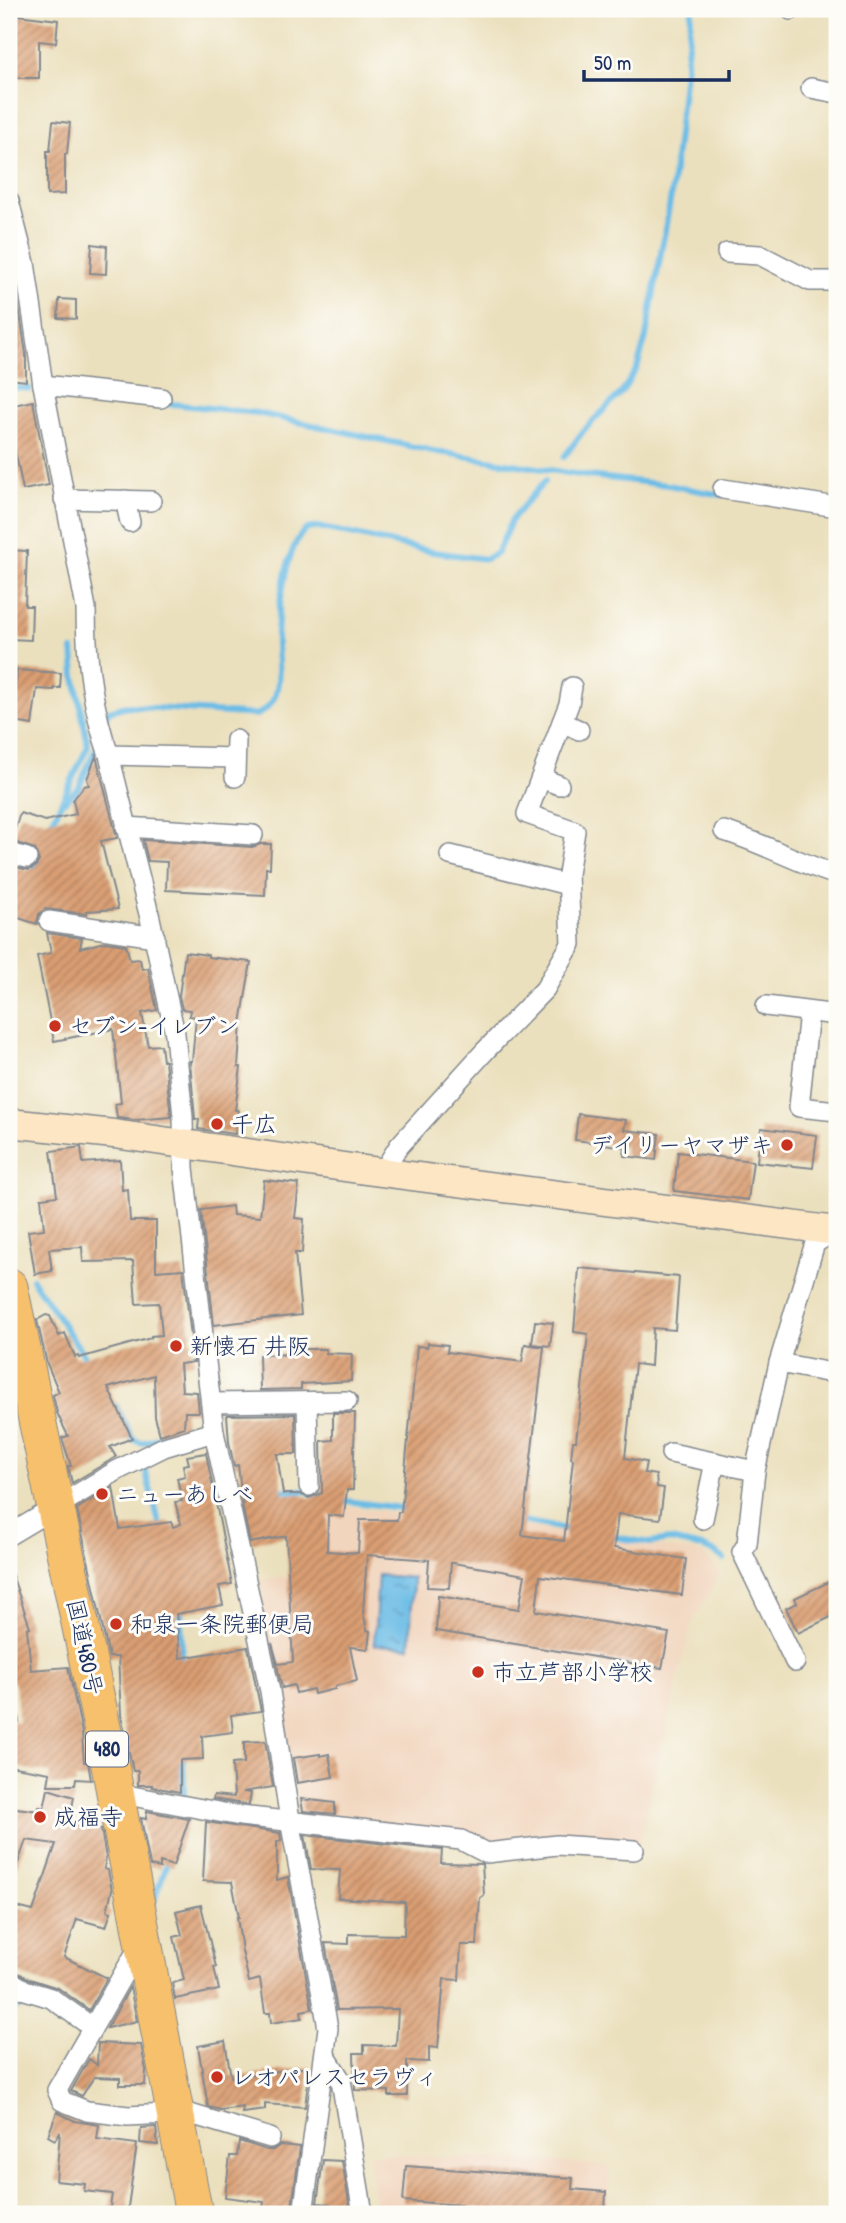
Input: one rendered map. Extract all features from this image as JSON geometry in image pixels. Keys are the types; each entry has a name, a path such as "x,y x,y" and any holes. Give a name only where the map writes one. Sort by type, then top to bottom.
{"highway":[{"name":"国道480号","path":"9,1287 116,1793 194,2214"}],"street":[{"path":"811,88 837,93"},
{"path":"9,201 25,263 64,499 86,608 86,645 100,729 155,937 175,1034 183,1117 184,1168 214,1432 270,1691 290,1821 328,2028 303,2214"},
{"path":"727,253 760,255 810,281 837,281"},
{"path":"44,385 161,398"},
{"path":"723,489 837,507"},
{"path":"64,499 151,500"},
{"path":"125,500 130,522"},
{"path":"382,1172 399,1146 545,989 572,944 568,885 575,831 527,814 550,781 570,726 569,704 572,687"},
{"path":"109,755 166,765 235,758"},
{"path":"126,827 253,835"},
{"path":"724,831 752,840 805,865 837,875"},
{"path":"450,855 490,874 568,885"},
{"path":"49,921 155,937"},
{"path":"766,1006 837,1015"},
{"path":"809,1012 799,1107 837,1111"},
{"path":"9,1122 114,1133 382,1172 837,1231"},
{"path":"795,1662 742,1552 747,1544 755,1471 779,1363 816,1243 837,1231"},
{"path":"779,1363 837,1374"},
{"path":"211,1403 347,1401"},
{"path":"307,1402 309,1486"},
{"path":"9,1535 118,1470 164,1447 214,1432"},
{"path":"671,1453 706,1454 755,1471"},
{"path":"703,1519 706,1454"},
{"path":"116,1793 191,1808 461,1840 486,1853 557,1845 634,1850"},
{"path":"143,1937 57,2090 62,2101 87,2110 128,2116 187,2113 270,2138"},
{"path":"9,1980 26,1990 51,1998 92,2026"},
{"path":"325,2055 341,2080 363,2214"}],"shaded area":[{"name":"市立芦部小学校","path":"309,1501 396,1513 442,1514 704,1553 720,1573 690,1628 638,1848 488,1851 301,1819 271,1645 255,1581 306,1574"},
{"path":"369,2154 609,2166 609,2214 376,2214"}],"water":[{"path":"378,1575 413,1578 410,1647 374,1645"}],"building":[{"path":"9,14 58,20 56,43 39,41 39,78 9,78"},
{"path":"53,121 70,123 65,154 65,194 47,195 47,151 50,151"},
{"path":"92,244 107,246 106,274 90,273"},
{"path":"9,288 16,288 26,354 26,381 9,379"},
{"path":"59,299 76,300 76,319 58,318"},
{"path":"33,401 49,485 23,490 12,435 9,436 9,406"},
{"path":"9,550 27,551 25,606 32,606 31,640 9,639"},
{"path":"17,670 61,673 60,688 37,689 32,725 9,721 9,693 15,694"},
{"path":"96,756 117,838 101,841 118,909 87,911 87,914 45,909 39,914 37,924 9,915 9,866 29,870 39,861 35,849 11,841 20,813 45,821 76,814 73,800 84,786 89,785 87,779"},
{"path":"143,840 252,847 271,844 270,868 266,868 265,895 166,890 167,862 148,861"},
{"path":"47,933 82,938 80,948 105,942 126,945 130,960 140,959 142,969 148,968 157,1010 142,1013 148,1046 161,1045 171,1117 135,1120 117,1118 115,1104 121,1103 113,1029 54,1041 37,956 51,953"},
{"path":"185,952 251,962 241,1023 238,1067 241,1067 235,1110 238,1110 235,1134 198,1129 199,1119 195,1119 190,1061 196,1017 189,1016 190,1010 182,1009 179,996"},
{"path":"578,1114 626,1120 624,1130 659,1134 656,1160 624,1156 625,1147 575,1140"},
{"name":"デイリーヤマザキ","path":"761,1128 817,1135 813,1168 757,1162"},
{"path":"81,1147 83,1163 120,1160 122,1190 128,1189 130,1221 156,1221 156,1271 183,1269 194,1362 180,1364 182,1391 197,1392 199,1412 185,1412 184,1427 160,1435 155,1417 154,1375 108,1388 132,1438 110,1447 116,1457 72,1483 68,1466 71,1466 62,1438 68,1436 57,1413 53,1395 59,1392 47,1364 37,1320 46,1315 50,1316 59,1336 65,1333 75,1357 79,1358 162,1335 159,1303 136,1304 133,1261 83,1262 82,1247 49,1249 52,1271 35,1274 28,1231 44,1229 41,1198 57,1196 51,1151"},
{"path":"678,1152 753,1161 748,1200 674,1191"},
{"path":"264,1180 299,1184 295,1218 304,1219 302,1253 295,1253 301,1315 214,1325 201,1210 232,1206 233,1215 260,1217"},
{"path":"579,1268 679,1277 675,1330 653,1328 651,1366 635,1364 625,1458 646,1462 644,1473 656,1475 657,1487 664,1488 660,1519 618,1514 614,1548 686,1559 682,1595 540,1576 536,1611 669,1633 662,1668 436,1631 438,1596 519,1609 525,1575 451,1563 449,1588 427,1587 429,1560 367,1555 363,1612 367,1630 370,1631 368,1649 350,1647 357,1681 314,1694 313,1689 296,1693 294,1685 282,1688 272,1643 278,1664 293,1662 286,1536 250,1543 238,1465 234,1466 229,1442 227,1415 295,1414 296,1454 277,1454 283,1494 300,1494 309,1498 322,1493 321,1441 333,1440 333,1413 355,1413 353,1490 347,1490 344,1517 328,1515 327,1551 358,1553 360,1520 397,1520 398,1512 401,1512 417,1346 427,1347 428,1343 448,1345 447,1352 522,1362 525,1344 544,1347 522,1535 564,1541 571,1458 573,1441 576,1441 588,1334 574,1332"},
{"path":"535,1321 553,1323 550,1346 532,1344"},
{"path":"302,1349 326,1349 326,1353 352,1354 351,1381 301,1384 301,1389 260,1390 259,1355 302,1354"},
{"path":"206,1453 232,1584 219,1586 223,1605 176,1614 180,1658 248,1647 261,1711 231,1715 233,1732 202,1736 203,1759 180,1760 180,1792 152,1785 138,1785 138,1771 133,1771 121,1715 118,1657 109,1657 77,1509 113,1487 120,1529 171,1522 173,1527 181,1524 175,1502 182,1501 177,1478 185,1476 183,1465 189,1464 187,1456"},
{"path":"9,1572 30,1627 27,1628 31,1670 68,1667 82,1733 84,1762 88,1762 91,1780 76,1779 75,1785 48,1785 50,1773 9,1766 9,1720 19,1722 15,1683 9,1683"},
{"path":"837,1578 837,1614 798,1633 786,1608 797,1603 795,1598"},
{"path":"265,1741 273,1787 243,1792 251,1793 249,1805 213,1799 214,1795 234,1797 232,1764 244,1763 244,1742"},
{"path":"329,1754 333,1777 297,1783 293,1758"},
{"path":"48,1789 74,1797 69,1825 101,1829 106,1858 104,1869 108,1870 112,1890 107,1911 111,1912 106,1927 77,1919 64,1957 107,1978 89,2010 58,1988 30,1979 9,1968 9,1905 33,1911 56,1844 26,1840 9,1883 9,1807 39,1811 39,1807 44,1808"},
{"path":"301,1799 335,1803 335,1814 303,1811"},
{"path":"147,1811 189,1819 173,1866 160,1862 160,1868 150,1866 141,1818 146,1819"},
{"path":"206,1822 280,1833 281,1841 277,1842 277,1880 288,1877 312,2009 301,2011 302,2018 271,2023 270,2013 265,2013 260,1979 249,1982 232,1882 203,1881"},
{"path":"305,1835 442,1850 441,1863 482,1864 484,1895 480,1898 477,1945 461,1945 459,1980 444,1979 438,2048 429,2047 429,2062 407,2061 407,2096 389,2096 389,2091 355,2090 354,2053 364,2053 364,2045 396,2046 398,2009 337,2010 325,1943 349,1944 349,1934 404,1935 405,1902 338,1898 340,1870 311,1869"},
{"path":"201,1905 219,1990 175,1999 172,1983 184,1980 174,1937 182,1935 176,1911"},
{"path":"130,1987 137,2021 107,2028"},
{"path":"225,2041 231,2077 310,2067 305,2107 265,2104 265,2110 242,2113 243,2107 221,2110 208,2107 198,2046"},
{"path":"98,2043 141,2045 146,2070 145,2085 120,2085 120,2078 94,2077 82,2096 71,2091 89,2059 97,2065"},
{"path":"57,2112 75,2121 99,2125 97,2139 137,2144 127,2214 109,2214 112,2194 84,2191 85,2184 56,2181 60,2132 55,2140 48,2136"},
{"path":"156,2127 158,2145 140,2143 141,2128"},
{"path":"239,2141 267,2150 273,2150 280,2145 300,2147 291,2214 262,2214 264,2202 225,2197 230,2156 237,2156"},
{"path":"323,2160 342,2161 351,2214 336,2214 330,2211 330,2204 317,2203"},
{"path":"406,2166 573,2178 572,2189 606,2192 605,2214 522,2214 523,2212 461,2205 403,2201"}],"waterway":[{"path":"564,457 584,430 622,392 637,368 646,337 671,196 692,9"},
{"path":"9,387 30,389"},
{"path":"163,403 257,413 433,451 721,495"},
{"path":"106,716 109,711 127,706 257,715 270,705 277,689 281,595 294,548 307,529 318,527 433,552 486,559 497,553 512,519 545,481"},
{"path":"50,826 88,746 75,677 73,650"},
{"path":"65,801 79,787 95,750"},
{"path":"32,875 40,852"},
{"path":"32,1279 88,1361"},
{"path":"116,1406 133,1439 141,1443 187,1430"},
{"path":"144,1466 161,1530"},
{"path":"277,1490 305,1491 325,1497"},
{"path":"339,1500 408,1509"},
{"path":"516,1520 571,1530"},
{"path":"609,1536 650,1543 670,1540 702,1547 724,1559"},
{"path":"178,1605 181,1613 182,1664"},
{"path":"183,1752 184,1802"},
{"path":"153,1904 169,1856"},
{"path":"9,2013 30,1998"}],"place":[{"name":"セブン-イレブン","path":"55,1026"},
{"name":"千広","path":"217,1124"},
{"name":"デイリーヤマザキ","path":"787,1145"},
{"name":"新懐石 井阪","path":"176,1346"},
{"name":"ニューあしべ","path":"102,1494"},
{"name":"和泉一条院郵便局","path":"116,1624"},
{"name":"市立芦部小学校","path":"478,1672"},
{"name":"成福寺","path":"40,1817"},
{"name":"レオパレスセラヴィ","path":"217,2077"}]}
